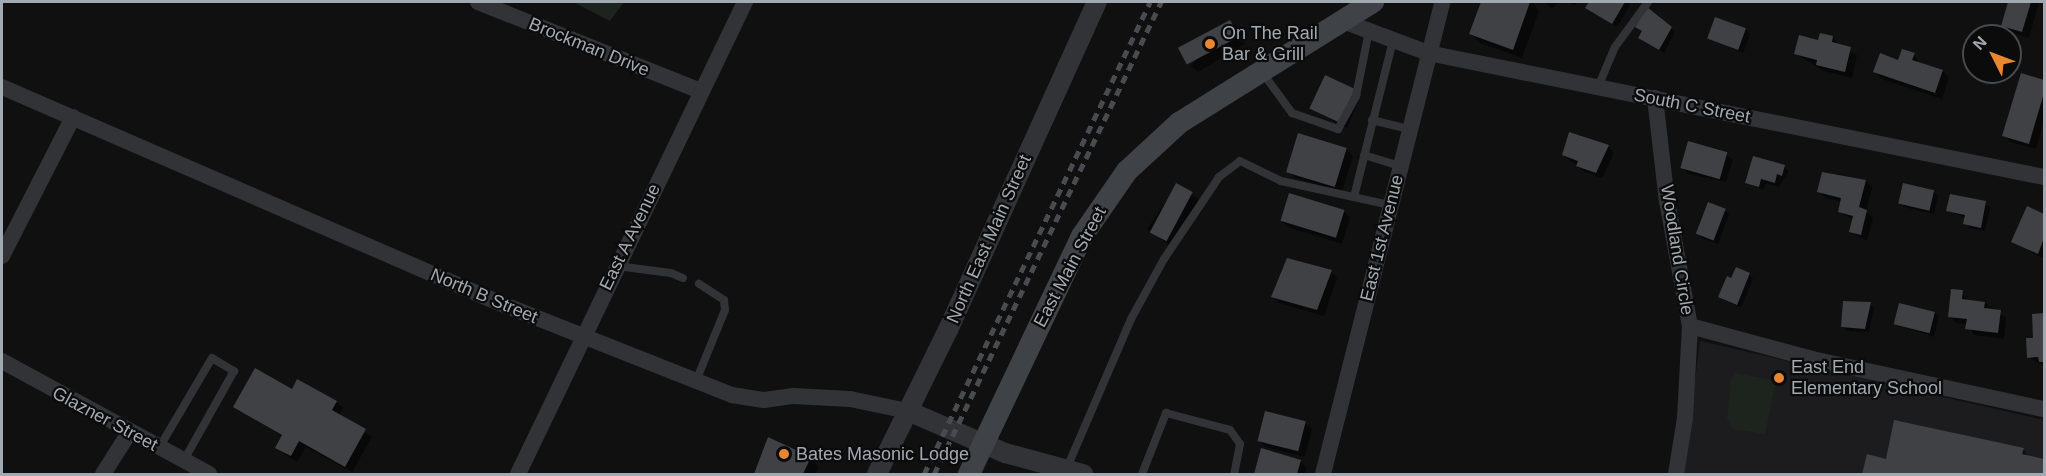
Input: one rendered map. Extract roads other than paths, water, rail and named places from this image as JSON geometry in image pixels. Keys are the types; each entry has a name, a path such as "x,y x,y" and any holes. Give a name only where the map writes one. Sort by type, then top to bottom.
{"main road":[{"name":"East Main Street","path":"969,474 1082,236 1109,195 1134,165 1179,123 1373,2"}],"street":[{"name":"Brockman Drive","path":"478,2 700,91"},
{"name":"East A Avenue","path":"518,474 700,91 745,2"},
{"name":"North East Main Street","path":"877,474 1097,2"},
{"name":"East 1st Avenue","path":"1323,474 1442,2"},
{"name":"South C Street","path":"1342,21 1428,53 2044,177"},
{"name":"North B Street","path":"2,87 190,171 582,337 732,395 764,400 828,397 908,411 983,443 1074,472"},
{"name":"Woodland Circle","path":"1655,98 1667,201 1690,326 1791,354 2044,409"},
{"path":"2,256 73,117"},
{"path":"1676,474 1685,417 1690,326"},
{"name":"Glazner Street","path":"2,361 129,433 209,474"},
{"path":"103,474 129,433"},
{"path":"174,474 184,460"}],"lane":[{"path":"1598,87 1615,47 1648,2"},
{"path":"1262,71 1292,113 1342,128 1356,96 1370,30"},
{"path":"1354,197 1393,40"},
{"path":"1372,120 1409,129"},
{"path":"1364,155 1400,166"},
{"path":"1074,472 1131,319 1164,259 1219,177 1240,161 1281,181 1390,205"},
{"path":"616,266 671,273 683,278"},
{"path":"696,381 725,310 724,300 699,284"},
{"path":"159,448 212,358 234,371 184,460"},
{"path":"1142,474 1166,413 1230,430 1240,444 1234,474"}],"railway":[{"path":"924,474 1150,2"},
{"path":"934,474 1161,2"}],"place":[{"name":"On The Rail Bar & Grill","path":"1210,44"},
{"name":"East End Elementary School","path":"1779,378"},
{"name":"Bates Masonic Lodge","path":"784,454"}]}
